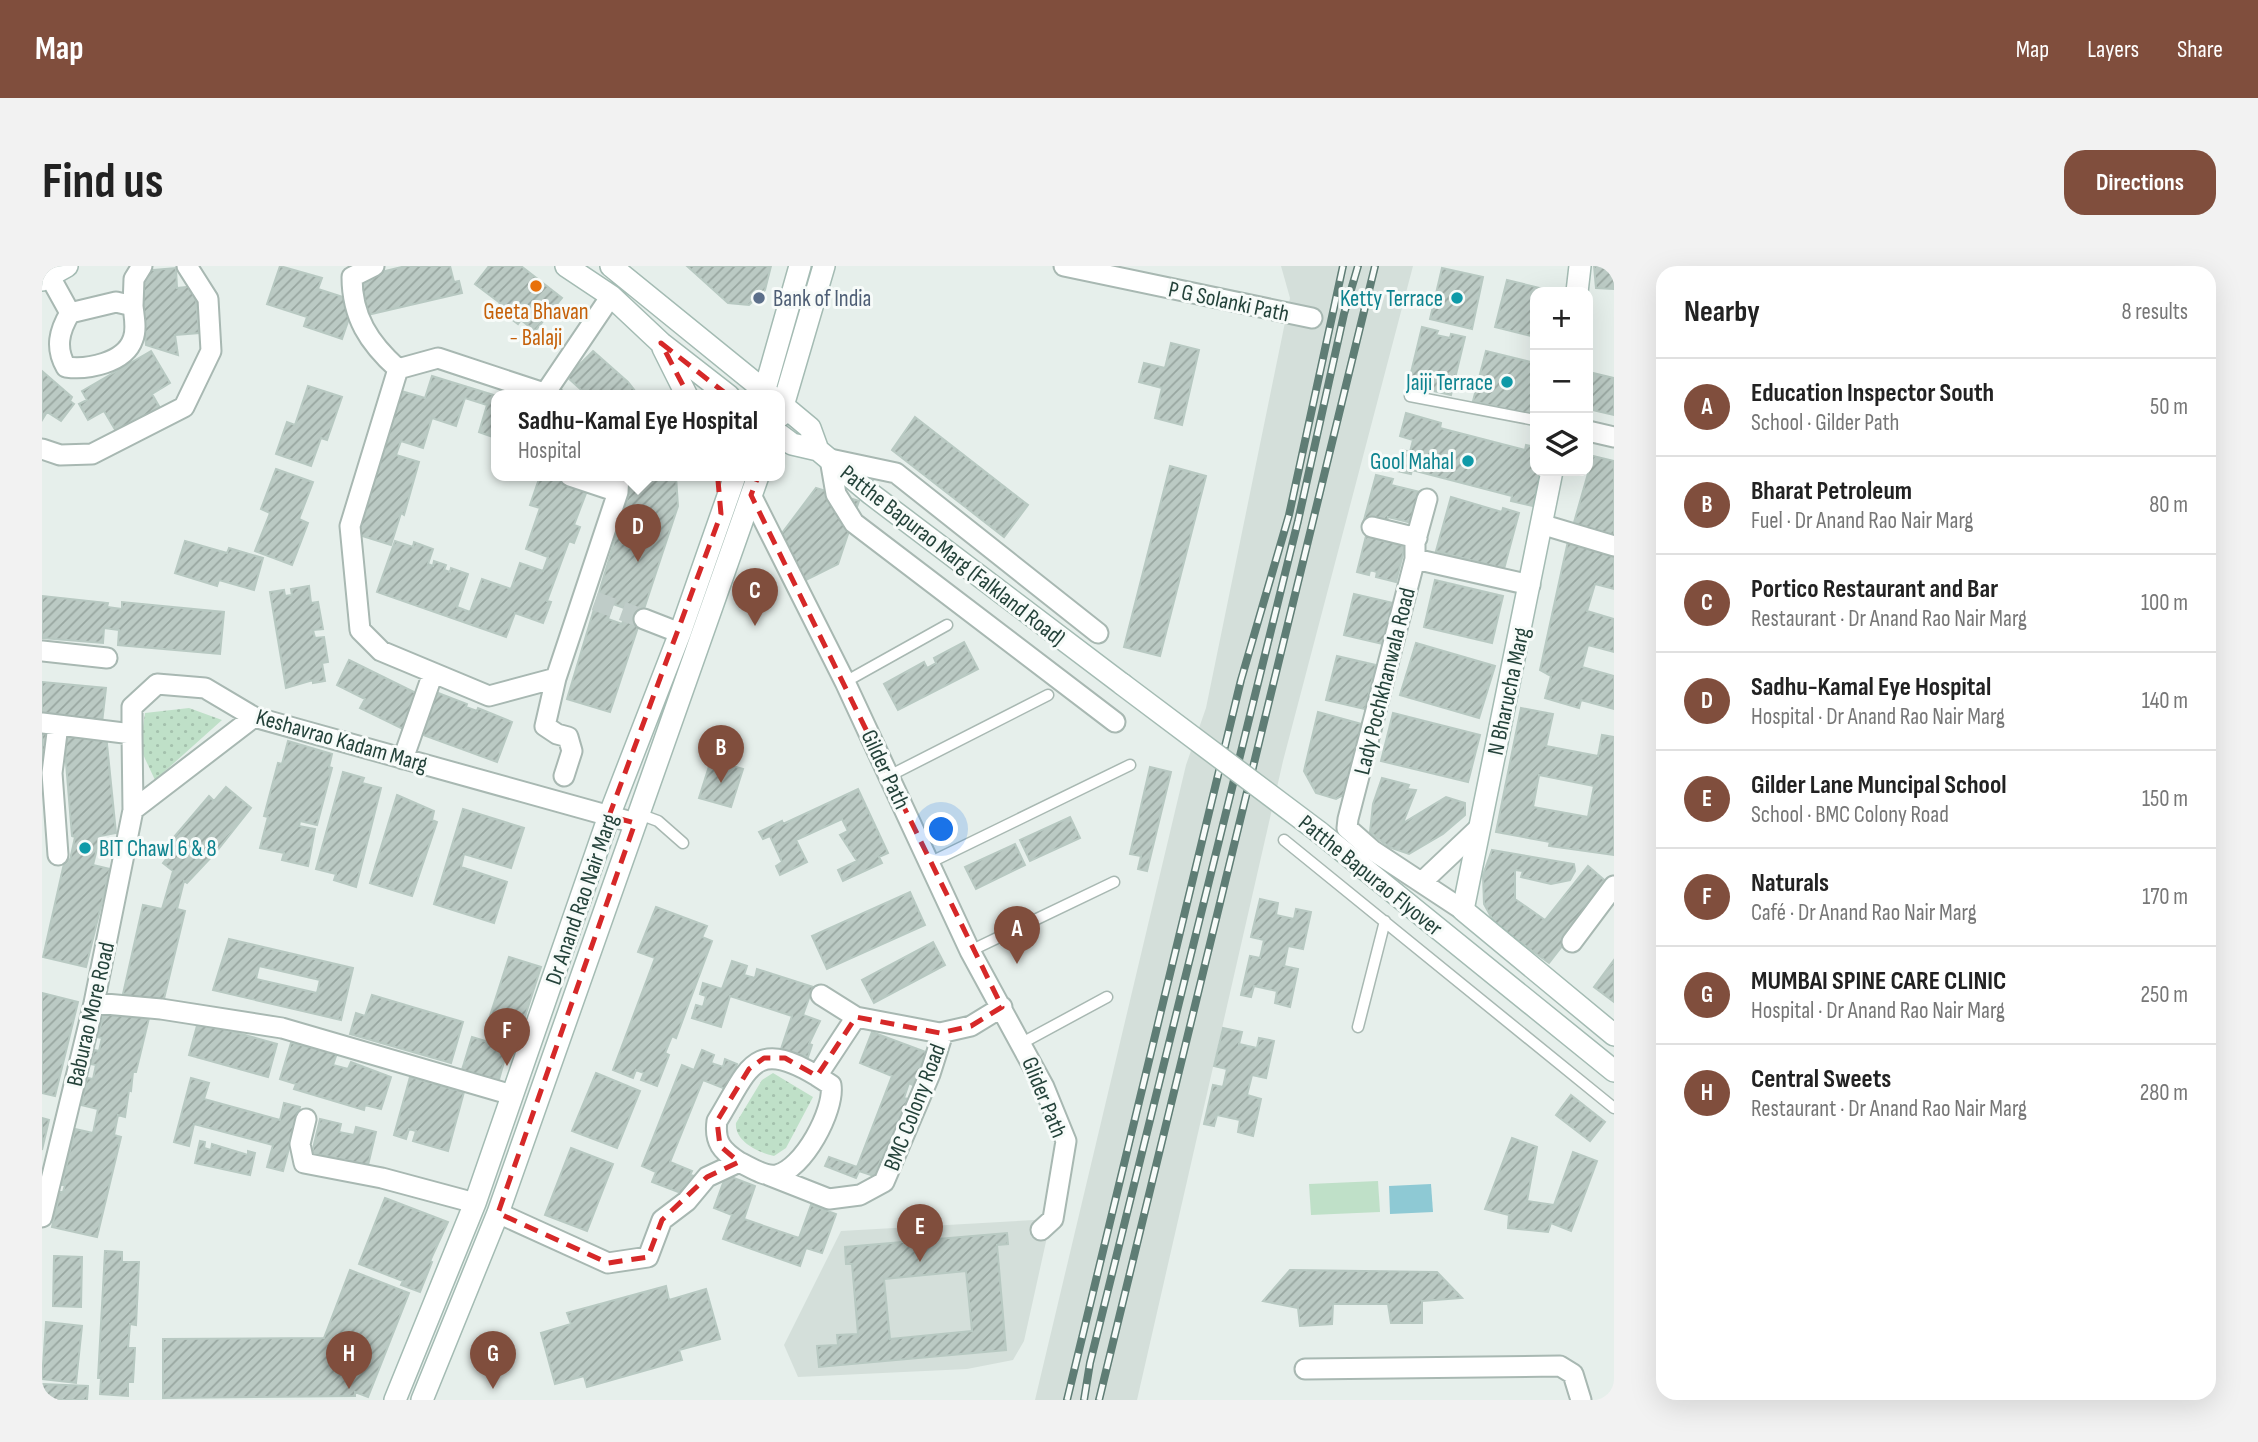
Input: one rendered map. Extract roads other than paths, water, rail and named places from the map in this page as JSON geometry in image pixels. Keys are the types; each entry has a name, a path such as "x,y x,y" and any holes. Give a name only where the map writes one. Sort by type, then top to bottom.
{"main road":[{"path":"566,266 611,296 661,343 721,390"},
{"path":"611,266 760,390"},
{"path":"775,390 800,266"},
{"path":"777,390 824,266"},
{"path":"1578,287 1580,266"},
{"path":"661,343 684,390"},
{"path":"785,410 810,428 824,455"},
{"name":"Patthe Bapurao Marg (Falkland Road)","path":"785,438 824,455 871,494 1122,684"},
{"name":"N Bharucha Marg","path":"1463,910 1544,525 1551,476"},
{"path":"719,481 721,514"},
{"name":"Dr Anand Rao Nair Marg","path":"395,1400 475,1203 609,816 680,633 732,481"},
{"name":"Dr Anand Rao Nair Marg","path":"422,1400 498,1213 755,486"},
{"name":"Patthe Bapurao Flyover","path":"1122,684 1319,832 1614,1071"},
{"path":"1463,910 1614,1035"}],"street":[{"path":"133,306 117,302 70,313 62,327 59,355 66,367 78,369 98,366 124,351 133,340 134,279 142,266"},
{"path":"42,449 60,455 92,454 184,407 211,351 208,299 187,266"},
{"path":"374,266 352,277 358,316 375,348 398,369"},
{"name":"P G Solanki Path","path":"1064,266 1312,318"},
{"path":"51,272 70,313"},
{"path":"552,390 611,296"},
{"path":"398,369 438,358 537,390"},
{"path":"398,369 350,526 360,630 381,651 489,696 556,678"},
{"path":"1593,432 1614,437"},
{"path":"824,455 896,473 1098,632"},
{"path":"824,455 836,494 854,523 1115,722"},
{"path":"564,776 572,751 568,737 545,726 556,678 589,599 619,484 601,481"},
{"name":"Gilder Path","path":"755,486 970,951 1022,1042"},
{"path":"1415,559 1417,538 1427,499"},
{"path":"1544,525 1614,546"},
{"path":"1373,527 1417,538"},
{"name":"Lady Pochkhanwala Road","path":"1463,910 1423,881 1372,850 1347,828 1415,559 1530,585"},
{"path":"644,619 680,633"},
{"path":"42,651 107,658"},
{"path":"403,759 433,673"},
{"name":"Keshavrao Kadam Marg","path":"132,734 132,707 157,684 205,688 254,717 609,816 637,819"},
{"path":"132,810 254,717"},
{"path":"58,855 50,724 132,734"},
{"name":"Baburao More Road","path":"42,1217 94,1003 132,810 132,734"},
{"path":"1423,881 1479,828"},
{"path":"1572,942 1614,886"},
{"name":"BMC Colony Road","path":"821,995 856,1017 943,1033 971,1026 1002,1007"},
{"path":"94,1003 161,1009 282,1028 512,1095"},
{"path":"768,1175 778,1175 798,1162 828,1114 831,1085 817,1076 856,1017"},
{"name":"BMC Colony Road","path":"817,1076 795,1063 774,1056 764,1058 749,1069 717,1121 715,1129 720,1146 739,1162 829,1199 860,1195 884,1182 930,1074 943,1033"},
{"name":"Glider Path","path":"1022,1042 1066,1141 1053,1219 1041,1230"},
{"path":"306,1119 300,1144 304,1163 382,1178 475,1203"},
{"path":"498,1213 608,1263 648,1257 662,1220 687,1201 707,1177 739,1162"},
{"path":"1306,1369 1560,1366 1573,1374 1581,1400"}],"lane":[{"path":"1410,396 1530,418"},
{"path":"845,682 947,625"},
{"path":"889,776 1048,695"},
{"path":"929,863 1130,765"},
{"path":"637,819 658,821 683,843"},
{"path":"1284,841 1614,1108"},
{"path":"970,951 1114,882"},
{"path":"1358,1027 1385,921"},
{"path":"1022,1042 1107,997"}],"water":[{"path":"1431,1184 1433,1212 1390,1214 1389,1186"}],"tunnel":[{"path":"595,601 644,619"}],"railway":[{"path":"1067,1400 1241,680 1289,515 1343,266"},
{"path":"1084,1400 1090,1363 1298,521 1344,314 1358,266"},
{"path":"1099,1400 1375,266"}],"place":[{"name":"Geeta Bhavan - Balaji","path":"536,286"},
{"name":"Bank of India","path":"759,298"},
{"name":"Ketty Terrace","path":"1457,298"},
{"name":"Jaiji Terrace","path":"1507,382"},
{"name":"Gool Mahal","path":"1468,461"},
{"name":"Sadhu-Kamal Eye Hospital","path":"638,562"},
{"name":"Portico Restaurant and Bar","path":"755,626"},
{"name":"Bharat Petroleum","path":"721,783"},
{"name":"BIT Chawl 6 & 8","path":"85,848"},
{"name":"Education Inspector South","path":"1017,964"},
{"name":"Naturals","path":"507,1066"},
{"name":"Gilder Lane Muncipal School","path":"920,1262"},
{"name":"Central Sweets","path":"349,1389"},
{"name":"MUMBAI SPINE CARE CLINIC","path":"493,1389"}]}
